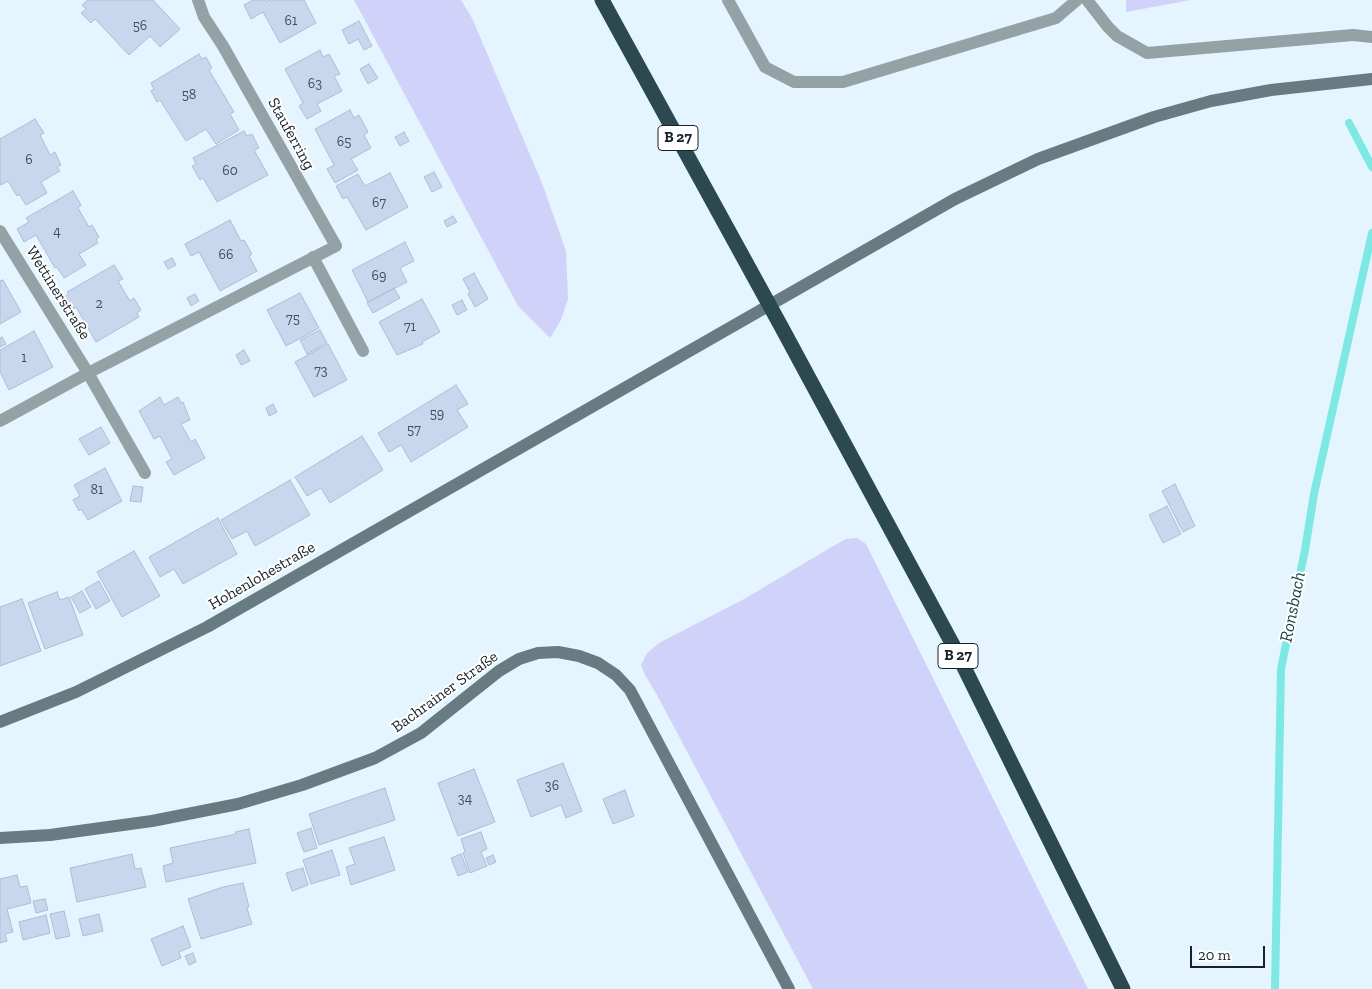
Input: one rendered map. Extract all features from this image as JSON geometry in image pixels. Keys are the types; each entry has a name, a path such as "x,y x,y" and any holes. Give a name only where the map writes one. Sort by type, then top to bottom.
{"highway":[{"name":"B 27","path":"602,0 782,328 953,646 1123,989"}],"main road":[{"name":"Hohenlohestraße","path":"0,722 76,692 207,627 955,199 1038,159 1154,116 1211,101 1271,90 1372,78"},
{"name":"Bachrainer Straße","path":"0,838 50,835 152,821 238,804 302,785 375,758 420,733 499,671 519,659 538,653 558,652 579,656 598,663 616,675 630,690 789,989"}],"street":[{"name":"Stauferring","path":"0,421 88,373 336,246 228,54 204,17 189,0"},
{"name":"Stauferring","path":"198,0 204,17"},
{"path":"728,0 765,67 794,82 843,82 1056,18 1077,0"},
{"path":"1087,0 1117,36 1147,53 1353,35 1372,37"},
{"name":"Wettinerstraße","path":"0,231 88,373"},
{"path":"313,258 363,351"},
{"path":"88,373 145,473"}],"shaded area":[{"path":"354,0 461,0 472,18 542,183 566,251 568,299 561,320 550,338 518,306"},
{"path":"1126,0 1191,0 1126,12"},
{"path":"857,538 866,544 1088,989 813,989 645,675 641,665 647,653 659,643 746,598 846,539"}],"building":[{"path":"88,0 153,0 180,29 160,47 150,36 129,55 95,19 91,23 81,13 86,9 82,5"},
{"path":"253,0 265,0 266,2 269,0 304,0 316,23 280,43 263,12 251,19 244,5"},
{"path":"359,21 372,46 364,50 358,39 349,44 342,30"},
{"path":"320,50 323,57 329,54 340,74 334,76 342,91 317,104 321,111 307,119 299,106 303,103 285,69"},
{"path":"199,54 202,59 206,57 212,68 209,70 234,112 230,114 239,130 216,144 206,129 186,141 160,100 157,102 151,91 154,89 151,83"},
{"path":"369,64 378,78 368,84 360,69"},
{"path":"350,110 354,118 359,115 368,132 364,135 371,148 351,159 358,170 335,183 327,169 334,165 315,129"},
{"path":"35,119 44,133 40,135 50,155 55,152 61,165 57,167 60,171 41,182 47,193 26,205 19,194 17,196 8,181 1,185 0,183 0,139"},
{"path":"244,131 247,136 252,134 259,148 254,150 268,175 217,202 203,178 200,180 192,166 196,164 193,158"},
{"path":"404,132 409,141 400,146 395,137"},
{"path":"434,172 442,187 432,192 424,177"},
{"path":"390,173 408,207 366,230 347,197 343,199 336,186 358,174 365,186"},
{"path":"73,191 81,205 78,208 89,227 92,225 99,237 96,240 98,243 79,254 86,265 64,278 57,267 55,268 36,235 24,242 17,229 29,222 26,218"},
{"path":"453,216 457,222 447,227 444,221"},
{"path":"230,220 241,241 244,240 252,254 249,256 257,271 220,291 199,252 191,256 185,244"},
{"path":"405,242 414,261 400,268 407,282 368,302 352,270"},
{"path":"172,258 176,265 168,269 164,262"},
{"path":"114,265 123,279 118,281 130,301 134,298 141,310 137,313 139,317 96,342 76,307 66,313 59,300 69,294 67,292"},
{"path":"474,273 488,299 475,307 463,279"},
{"path":"3,280 21,312 0,324 0,281"},
{"path":"394,288 400,298 373,313 367,303"},
{"path":"300,293 319,328 286,346 267,310"},
{"path":"195,294 199,301 191,306 187,298"},
{"path":"422,299 440,332 422,342 423,344 397,355 379,322"},
{"path":"462,300 467,310 457,315 452,305"},
{"path":"320,330 327,343 307,354 300,340"},
{"path":"34,331 53,367 9,390 0,372 0,350"},
{"path":"2,337 6,344 0,347 0,338"},
{"path":"328,344 347,380 314,397 295,362"},
{"path":"244,350 250,361 241,365 236,355"},
{"path":"456,385 468,404 457,410 468,427 411,462 401,445 389,452 378,433"},
{"path":"160,397 164,405 178,397 181,403 183,402 190,420 181,424 191,442 195,439 205,458 174,475 166,462 172,459 160,436 154,439 139,411"},
{"path":"273,404 277,412 269,416 266,408"},
{"path":"101,427 110,443 89,455 79,439"},
{"path":"362,436 383,470 330,503 321,488 307,496 295,477"},
{"path":"105,468 122,501 88,520 81,509 79,511 73,500 80,496 74,485"},
{"path":"290,480 310,515 255,546 247,531 232,539 221,520"},
{"path":"1175,484 1195,526 1183,532 1162,491"},
{"path":"133,486 143,487 141,502 130,501"},
{"path":"1167,506 1181,534 1163,543 1149,515"},
{"path":"218,518 237,554 183,584 174,569 160,577 149,557"},
{"path":"134,551 160,596 122,617 97,572"},
{"path":"99,581 110,601 96,609 85,589"},
{"path":"82,591 91,607 80,613 71,597"},
{"path":"57,592 60,600 69,597 83,635 45,649 28,603"},
{"path":"22,599 41,651 0,666 0,607"},
{"path":"563,763 582,811 566,818 561,805 531,817 517,780"},
{"path":"474,769 495,822 458,836 438,783"},
{"path":"385,788 395,820 319,845 309,814"},
{"path":"625,790 634,816 613,824 603,799"},
{"path":"311,828 317,848 304,852 297,833"},
{"path":"249,829 256,863 166,882 163,866 173,863 170,848 236,834 235,832"},
{"path":"481,832 487,849 481,852 487,866 470,873 463,853 465,852 461,839"},
{"path":"384,837 395,870 351,885 346,867 355,864 349,848"},
{"path":"332,850 340,875 311,884 303,860"},
{"path":"132,854 135,869 141,868 146,887 77,902 70,868"},
{"path":"461,854 468,872 458,876 451,858"},
{"path":"493,855 496,862 489,865 486,858"},
{"path":"303,868 308,885 292,891 286,873"},
{"path":"17,875 20,887 27,886 31,903 7,909 13,932 5,934 7,941 0,943 0,879"},
{"path":"243,883 252,924 201,939 188,899 223,887"},
{"path":"45,899 48,910 36,913 33,901"},
{"path":"64,911 70,936 56,939 50,914"},
{"path":"99,914 103,931 83,936 79,919"},
{"path":"46,915 50,933 23,940 19,922"},
{"path":"183,926 191,947 179,952 181,958 162,966 151,939"},
{"path":"193,953 196,962 189,965 185,956"}],"waterway":[{"name":"Ronsbach","path":"1349,123 1372,167"},
{"name":"Ronsbach","path":"1275,989 1281,669 1305,550 1314,494 1372,233"}]}
